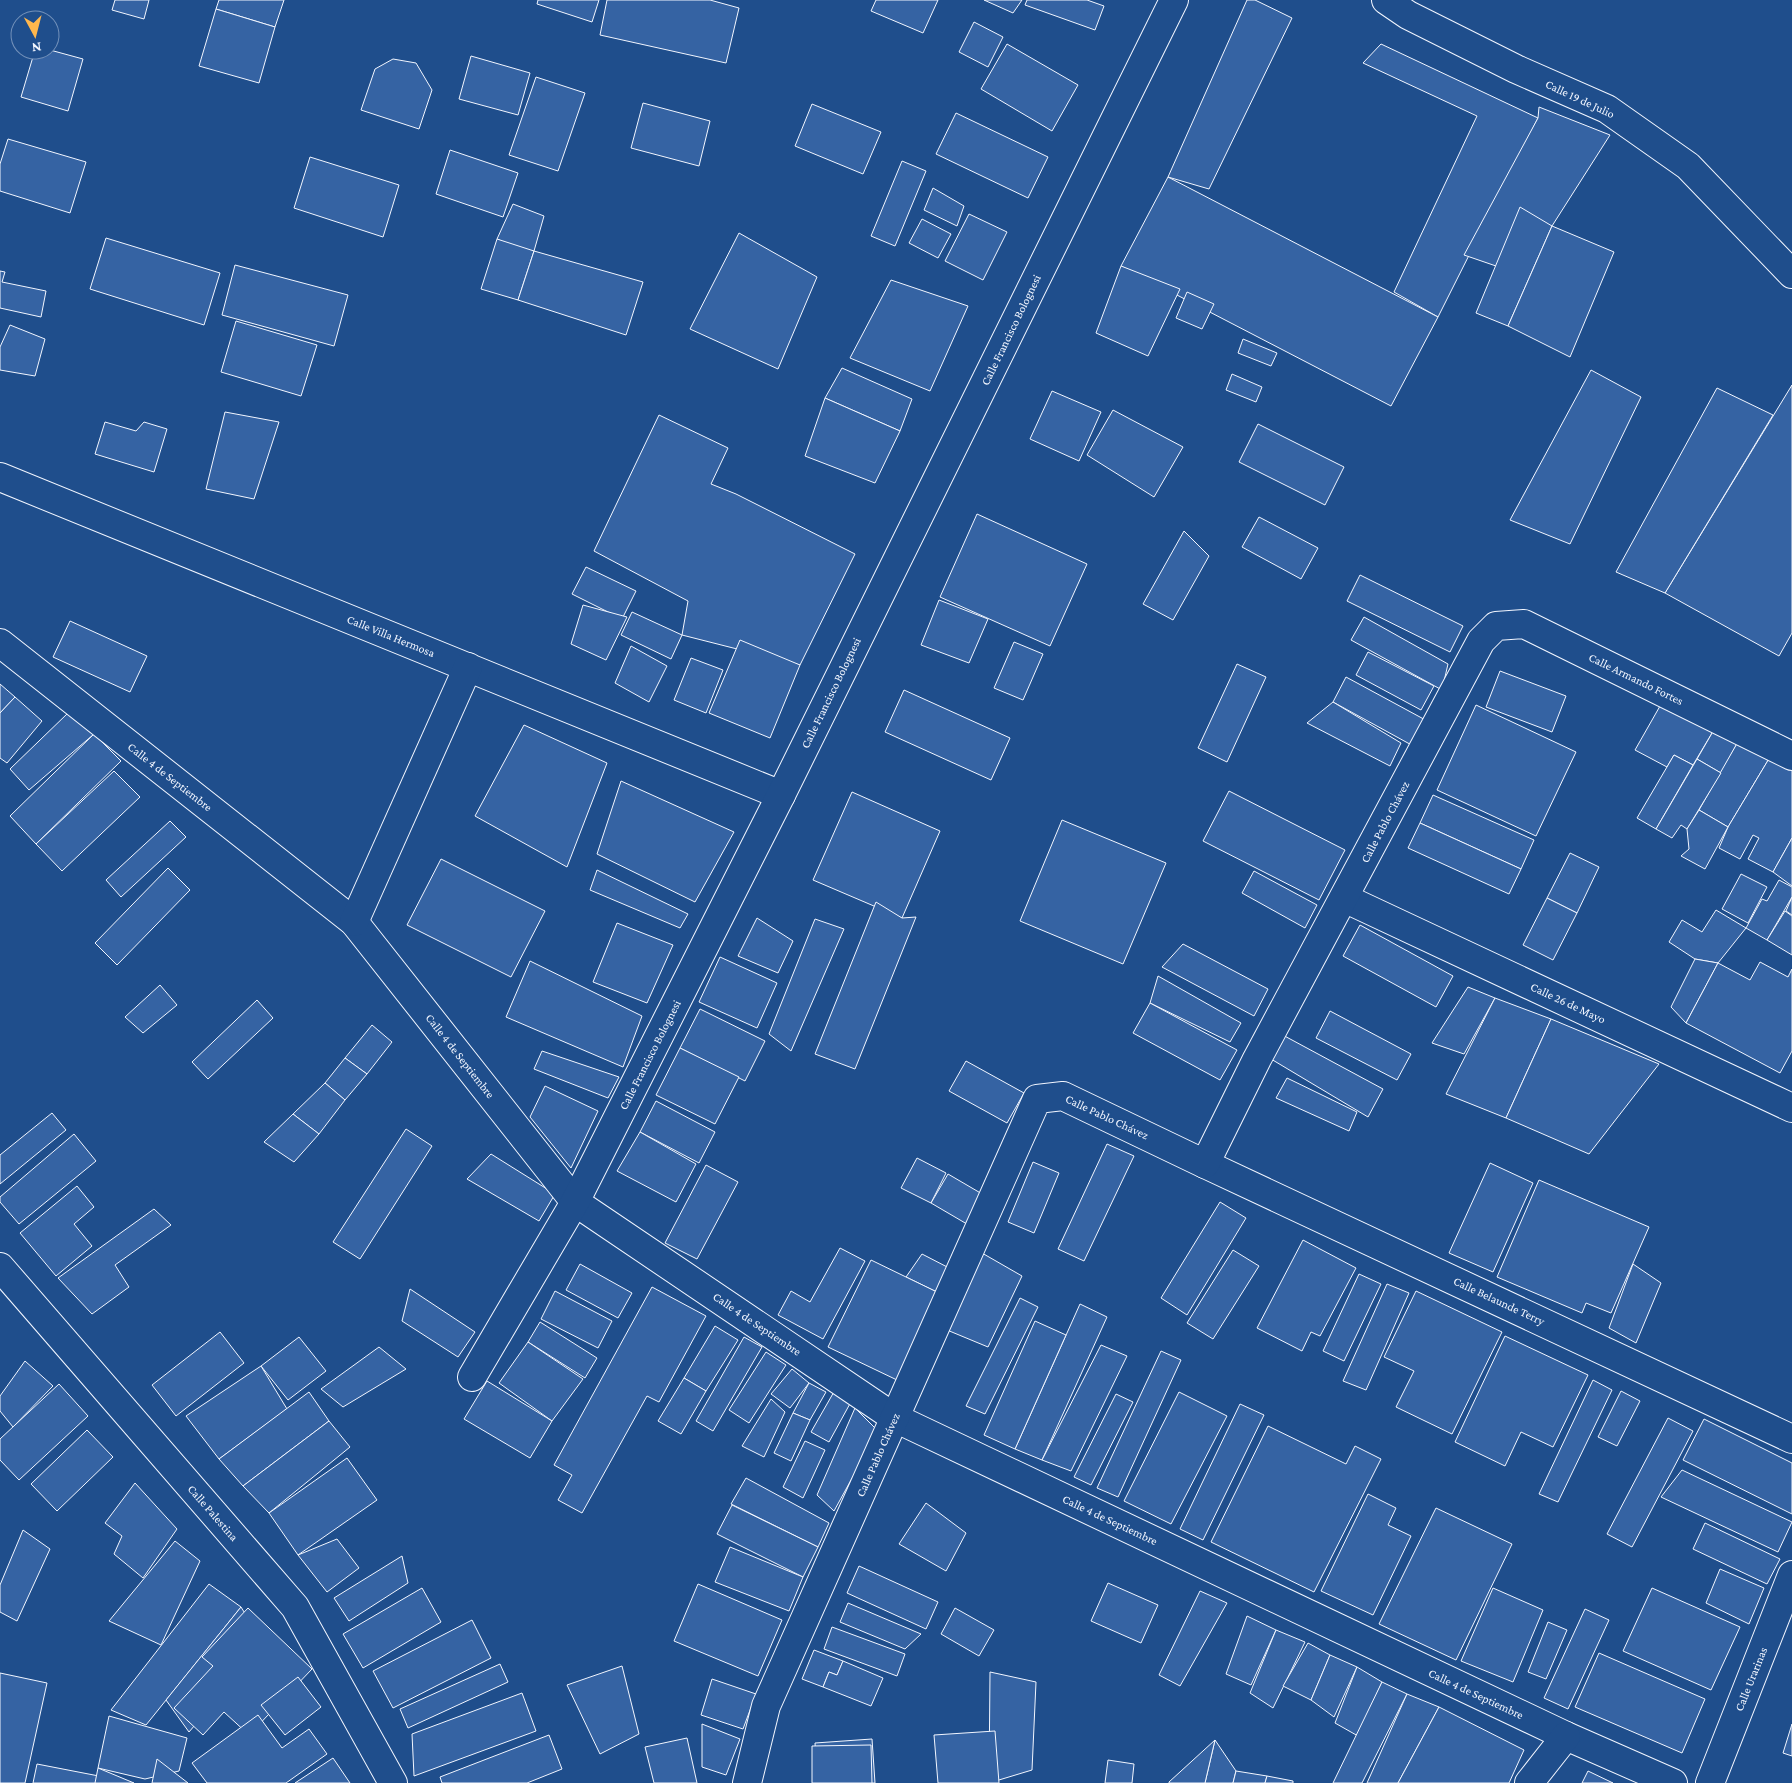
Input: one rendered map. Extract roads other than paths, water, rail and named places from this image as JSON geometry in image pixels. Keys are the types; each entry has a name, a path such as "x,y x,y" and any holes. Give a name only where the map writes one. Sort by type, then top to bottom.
{"street":[{"name":"Calle Francisco Bolognesi","path":"472,1378 576,1202 781,796 1174,0"},
{"name":"Calle 19 de Julio","path":"1386,0 1408,15 1516,70 1607,109 1688,166 1792,274"},
{"name":"Calle Villa Hermosa","path":"0,477 781,796"},
{"name":"Calle Armando Fortes","path":"1481,641 1496,626 1524,624 1792,756"},
{"name":"Calle Pablo Chávez","path":"747,1783 766,1706 1037,1099 1063,1096 1205,1164 1258,1059 1481,641"},
{"name":"Calle 4 de Septiembre","path":"0,643 354,922 576,1202 895,1418 1566,1736 1673,1783"},
{"path":"354,922 468,667"},
{"name":"Calle 26 de Mayo","path":"1344,898 1792,1108"},
{"name":"Calle Belaunde Terry","path":"1205,1164 1792,1439"},
{"name":"Calle Palestina","path":"0,1267 295,1607 393,1783"},
{"name":"Calle Urarinas","path":"1710,1783 1792,1575"},
{"path":"1529,1783 1566,1736"}]}
